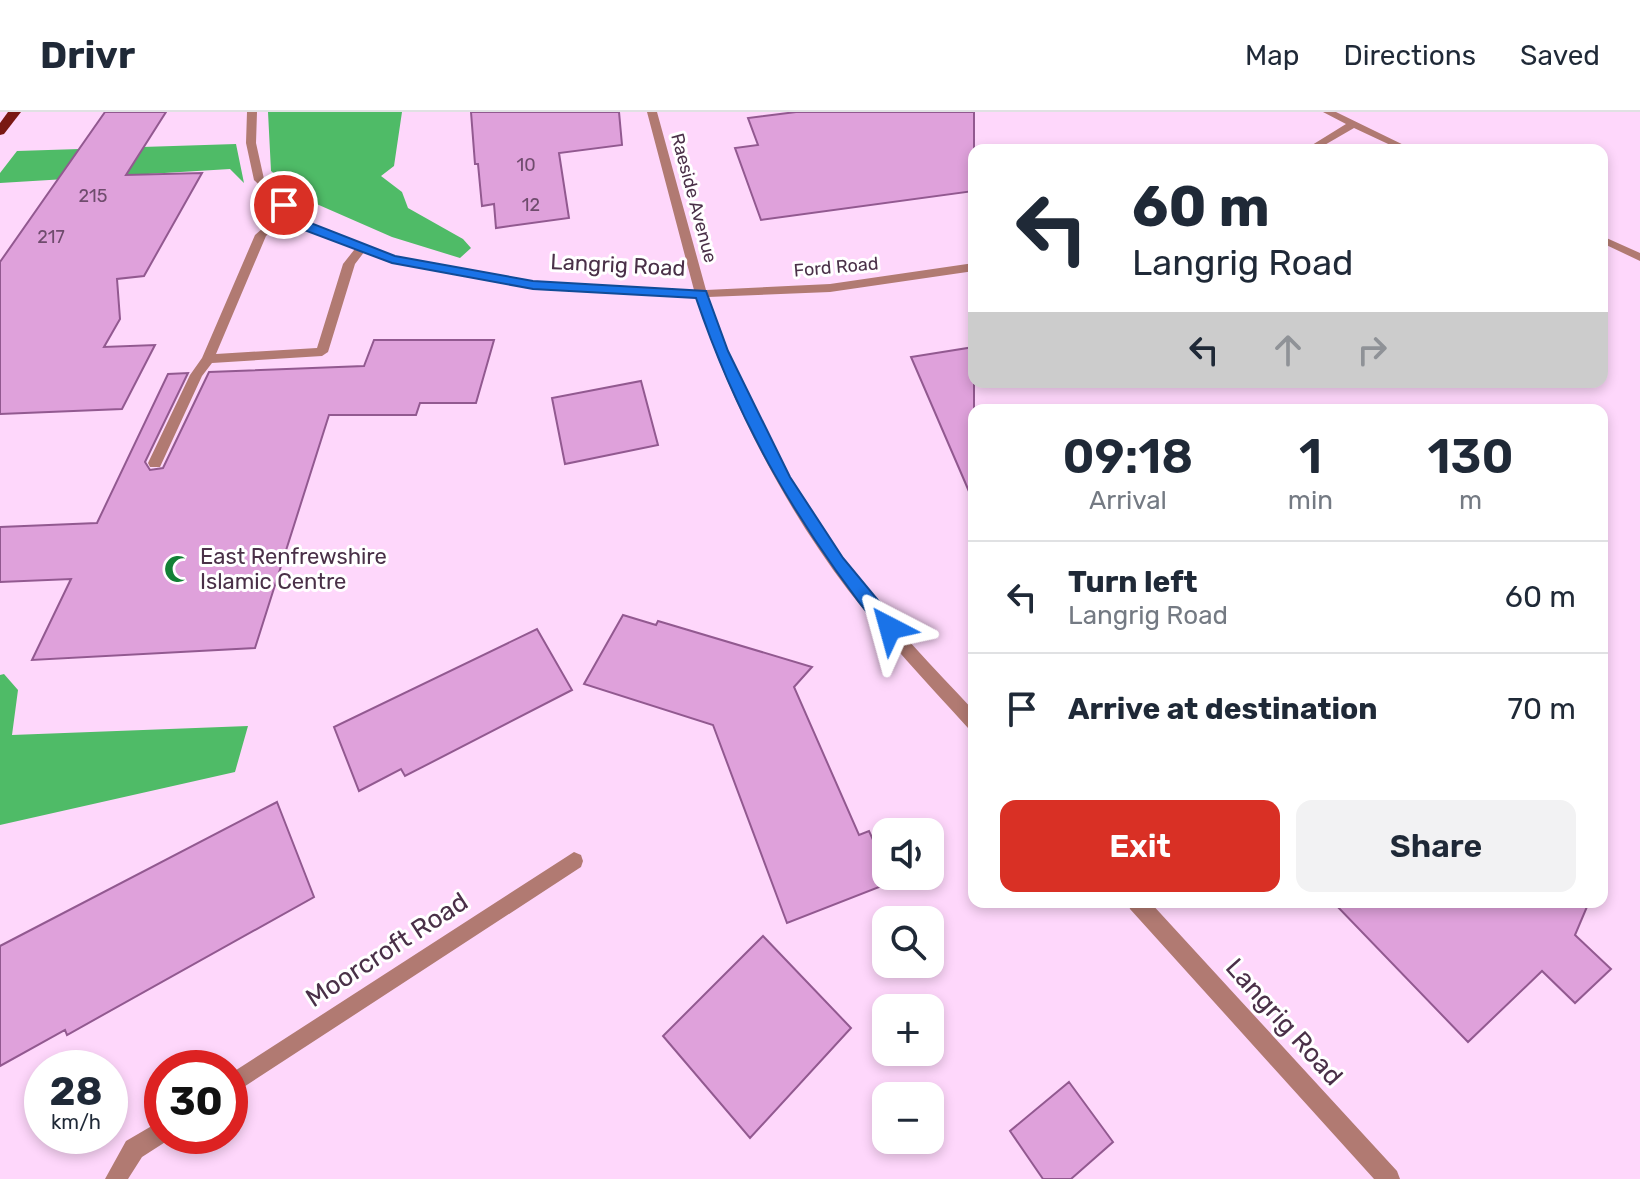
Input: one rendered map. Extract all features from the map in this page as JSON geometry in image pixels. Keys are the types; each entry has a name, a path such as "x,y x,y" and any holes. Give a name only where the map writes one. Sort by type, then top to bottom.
{"main road":[{"path":"0,131 15,112"}],"street":[{"name":"Langrig Road","path":"252,112 251,143 259,180 309,227 392,259 533,285 701,294 721,351 784,480 837,563 907,649 968,716"},
{"name":"Raeside Avenue","path":"652,112 701,294"},
{"path":"1328,112 1396,144"},
{"path":"1319,144 1354,124"},
{"path":"155,463 196,375 208,359 261,235 288,209"},
{"path":"1608,242 1640,257"},
{"path":"208,359 322,352 349,264 362,247"},
{"name":"Ford Road","path":"701,294 830,288 968,268"},
{"name":"Moorcroft Road","path":"248,1074 574,861"},
{"name":"Langrig Road","path":"1142,908 1389,1179"},
{"path":"116,1179 134,1149 144,1143"}],"green space":[{"path":"268,112 402,112 394,166 381,176 402,192 408,208 463,239 471,248 460,258 392,237 312,202 271,171"},
{"path":"236,144 244,183 230,169 0,183 0,173 17,151"},
{"path":"4,674 18,690 12,735 248,726 235,772 0,825 0,675"}],"building":[{"path":"105,112 166,112 126,175 202,173 144,276 117,279 120,319 104,347 155,345 122,409 0,414 0,262"},
{"path":"471,112 619,112 622,145 559,153 569,218 496,228 494,204 482,206"},
{"path":"796,112 974,112 974,144 968,144 968,192 761,220 735,148 758,145 748,118"},
{"name":"East Renfrewshire Islamic Centre","path":"374,340 494,340 476,403 420,403 416,415 329,415 255,648 32,660 71,579 0,582 0,527 97,523 168,374 188,373 145,462 150,470 163,468 209,372 364,366"},
{"path":"968,348 968,388 974,388 974,404 968,404 968,489 911,357"},
{"path":"641,381 658,445 565,464 552,398"},
{"path":"623,615 656,625 658,621 812,667 794,687 859,835 869,831 872,838 872,890 787,923 713,725 584,684"},
{"path":"537,629 572,690 405,776 401,769 359,791 334,727"},
{"path":"277,802 314,897 67,1035 65,1030 0,1066 0,946"},
{"path":"1339,908 1586,908 1575,935 1611,969 1575,1003 1542,971 1468,1042"},
{"path":"763,936 851,1028 750,1138 663,1036"},
{"path":"1069,1082 1113,1142 1071,1179 1043,1179 1010,1131"}],"place":[{"name":"East Renfrewshire Islamic Centre","path":"178,569"}],"route":[{"path":"284,205 309,227 392,259 533,285 701,294 721,351 784,480 837,563 890,628"}]}
